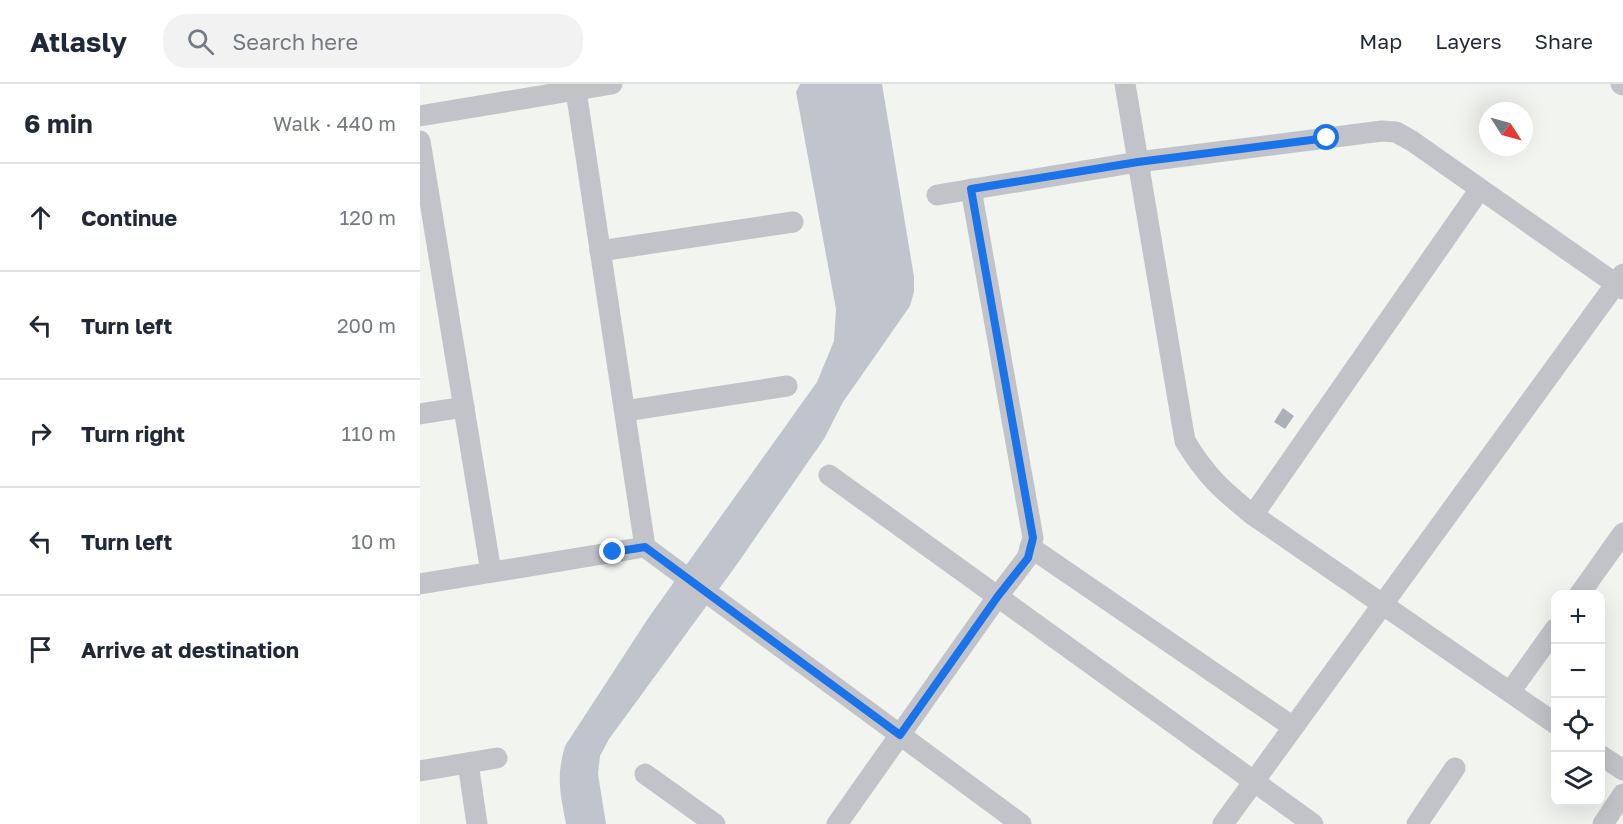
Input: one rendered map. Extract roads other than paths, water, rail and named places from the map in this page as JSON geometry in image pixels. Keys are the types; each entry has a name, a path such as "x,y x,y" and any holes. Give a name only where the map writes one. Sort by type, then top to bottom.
{"street":[{"path":"420,116 576,87 612,84"},
{"path":"1125,84 1185,441 1198,464 1217,486 1253,515 1551,721"},
{"path":"576,87 625,411 650,551 1021,824"},
{"path":"937,195 1138,162 1338,136 1382,131 1396,132 1620,282 1223,824"},
{"path":"420,141 492,572"},
{"path":"837,824 998,596 1028,558 1033,538 971,189"},
{"path":"1253,515 1480,189"},
{"path":"600,251 793,222"},
{"path":"625,411 787,386"},
{"path":"420,414 464,407"},
{"path":"829,475 1313,824"},
{"path":"1583,590 1623,533"},
{"path":"1030,548 1293,728"},
{"path":"420,584 650,551"},
{"path":"1510,693 1551,635"},
{"path":"420,771 497,758"},
{"path":"1605,758 1623,770"},
{"path":"468,763 477,824"},
{"path":"1417,824 1455,768"},
{"path":"645,774 704,820"},
{"path":"1603,824 1623,794"}]}
